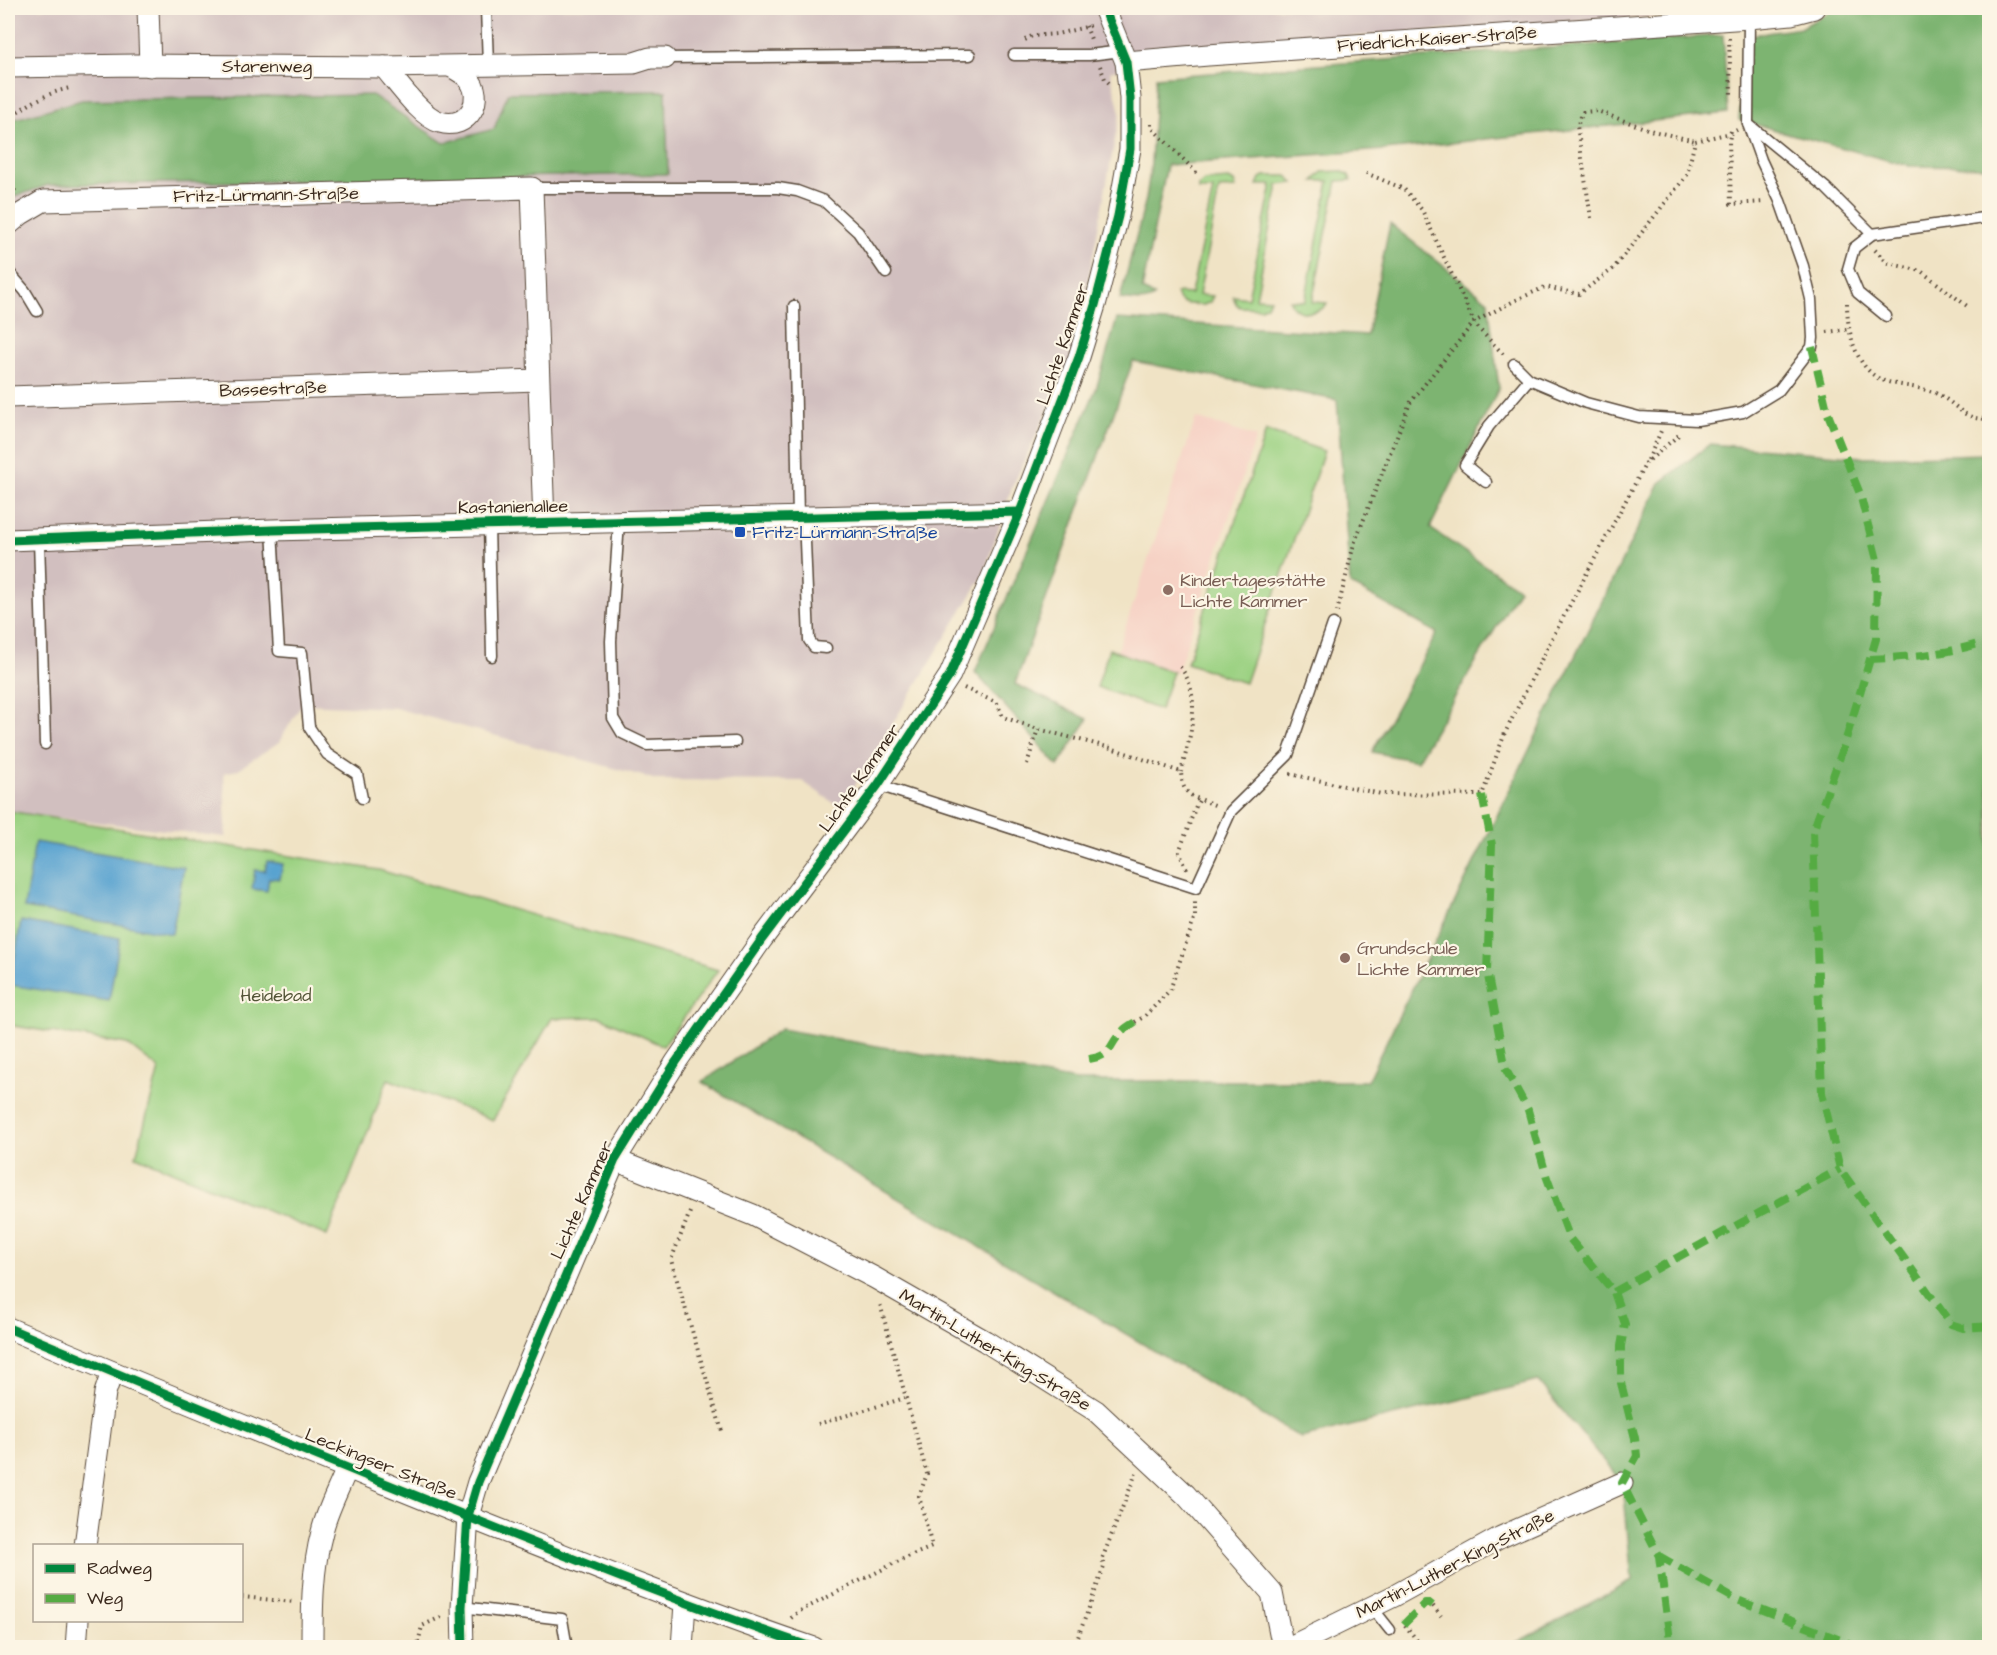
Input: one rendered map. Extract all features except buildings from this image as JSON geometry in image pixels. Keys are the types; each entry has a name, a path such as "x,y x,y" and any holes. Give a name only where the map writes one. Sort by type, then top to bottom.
{"street":[{"path":"148,8 150,66"},
{"name":"Friedrich-Kaiser-Straße","path":"1124,57 1208,55 1749,18 1791,14 1814,8"},
{"name":"Lichte Kammer","path":"463,1647 462,1607 468,1516 478,1482 615,1160 676,1062 762,939 878,785 946,680 1020,512 1079,357 1095,305 1118,216 1130,149 1130,98 1124,57 1107,13"},
{"name":"Starenweg","path":"8,67 452,67 634,63 650,58 665,58"},
{"path":"384,67 427,115 439,123 459,123 471,114 475,91 468,77 452,67"},
{"path":"532,188 544,523"},
{"name":"Fritz-Lürmann-Straße","path":"9,221 43,201 532,188"},
{"name":"Bassestraße","path":"8,397 538,380"},
{"name":"Kastanienallee","path":"8,540 272,530 1020,512"},
{"name":"Martin-Luther-King-Straße","path":"615,1160 753,1215 888,1286 985,1341 1096,1411 1186,1495 1272,1593 1283,1647"},
{"name":"Leckingser Straße","path":"8,1328 347,1468 685,1603 814,1647"},
{"path":"85,1544 105,1393 112,1372"},
{"path":"312,1647 312,1603 318,1548 322,1530 347,1468"},
{"name":"Martin-Luther-King-Straße","path":"1288,1647 1501,1537 1623,1484"},
{"path":"682,1647 685,1603"},
{"path":"76,1647 78,1622"}],"lane":[{"path":"486,8 488,65"},
{"path":"1514,364 1529,379 1586,403 1639,417 1697,420 1743,412 1779,390 1812,347 1811,299 1803,266 1780,201 1761,160 1748,124 1749,18"},
{"path":"665,58 970,55"},
{"path":"1014,55 1124,57"},
{"path":"1748,124 1826,188 1872,234"},
{"name":"Fritz-Lürmann-Straße","path":"532,188 778,188 797,191 824,201 858,232 886,273"},
{"path":"1886,316 1858,293 1848,269 1854,248 1872,234 1989,217"},
{"path":"8,271 25,291 37,311"},
{"path":"794,306 801,518 809,640 814,647 826,648"},
{"path":"1486,482 1465,465 1489,426 1529,379"},
{"path":"619,522 611,641 613,718 622,733 647,745 735,742"},
{"path":"489,524 492,656"},
{"path":"272,530 279,651 302,653 309,727 327,754 357,774 362,798"},
{"path":"39,539 45,744"},
{"path":"878,785 1196,888 1231,811 1288,755 1334,624"},
{"path":"1371,1606 1390,1630"},
{"path":"462,1607 562,1619 567,1647"}],"path":[{"path":"1014,55 1023,42 1032,36 1077,30 1107,13"},
{"path":"8,118 33,101 59,90 81,86"},
{"path":"1591,218 1577,126 1583,112 1597,111 1653,131 1695,141 1731,133 1748,124"},
{"path":"1151,117 1151,127 1197,173"},
{"path":"1334,624 1354,544 1410,403 1474,322 1514,300 1545,287 1579,294 1613,269 1687,175 1695,141"},
{"path":"1366,173 1404,189 1422,210 1474,322 1514,364"},
{"path":"1872,234 1873,248 1888,262 1921,272 1967,306"},
{"path":"1848,269 1847,315 1855,350 1867,369 1882,380 1940,395 1964,414 1983,419 1989,418"},
{"path":"1813,334 1850,329"},
{"path":"1272,770 1382,794 1482,795 1505,733 1550,642 1646,463 1667,418"},
{"path":"1646,463 1697,420"},
{"path":"1180,668 1186,674 1190,686 1193,720 1181,772 1182,784 1186,792 1200,799"},
{"path":"946,680 997,703 1003,717 1038,729 1111,748 1181,772"},
{"path":"1027,764 1038,729"},
{"path":"697,1193 671,1260 722,1431"},
{"path":"778,1636 786,1623 798,1612 903,1559 933,1547 918,1496 927,1474 879,1306 888,1286"},
{"path":"818,1424 905,1398"},
{"path":"1074,1647 1104,1567 1104,1556 1143,1455"},
{"path":"243,1597 312,1603"},
{"path":"1433,1606 1441,1616"},
{"path":"417,1647 422,1626 462,1607"}],"shaded area":[{"path":"8,8 1782,8 1208,46 1110,71 1120,113 1074,354 1012,487 983,576 841,808 802,781 657,780 395,708 302,704 279,742 237,770 224,773 226,837 8,812"},
{"path":"1196,418 1256,437 1177,673 1117,652"}],"green space":[{"path":"1836,8 1989,8 1989,167 1909,166 1739,120 1746,36 1801,28"},
{"path":"1723,35 1728,113 1385,150 1167,165 1142,290 1155,296 1143,301 1120,299 1146,199 1151,163 1156,77"},
{"path":"666,91 668,174 48,185 8,199 8,121 82,100 372,95 444,143 494,129 508,93"},
{"path":"1341,171 1349,175 1351,180 1337,181 1312,302 1327,303 1313,312 1301,311 1292,305 1290,300 1305,301 1329,181 1314,181 1322,172"},
{"path":"1287,176 1294,183 1278,185 1256,298 1270,299 1267,305 1261,308 1240,307 1233,296 1248,298 1272,185 1257,185 1260,178"},
{"path":"1229,179 1234,182 1236,188 1219,189 1199,295 1213,296 1210,302 1204,305 1183,302 1176,293 1191,294 1213,190 1199,190 1199,186 1204,181"},
{"path":"1390,224 1488,301 1499,388 1430,528 1519,589 1417,761 1372,752 1437,633 1350,584 1337,400 1133,361 1015,684 1088,719 1058,766 975,672 1096,389 1117,319 1367,335"},
{"path":"1266,431 1324,451 1245,683 1187,663"},
{"path":"1710,444 1862,457 1989,454 1989,1647 1508,1647 1632,1581 1623,1484 1538,1381 1301,1438 702,1082 781,1029 1076,1081 1367,1081 1660,483"},
{"path":"1109,649 1173,672 1160,710 1097,687"},
{"name":"Heidebad","path":"8,811 379,870 718,970 663,1046 600,1017 552,1018 493,1120 388,1079 327,1236 136,1156 159,1069 127,1044 8,1025"}],"water":[{"path":"35,842 184,867 172,934 24,908"},
{"path":"267,861 283,864 280,879 269,878 267,891 252,889 255,870 265,871"},
{"path":"21,921 120,938 109,1001 10,985"}],"marked path":[{"path":"1812,347 1828,414 1860,494 1877,560 1876,639 1844,746 1813,831 1822,1093 1840,1169 1951,1324 1963,1328 1990,1326"},
{"path":"1870,659 1931,654 1960,649 1990,640"},
{"path":"1482,795 1492,845 1487,971 1506,1070 1528,1110 1547,1178 1570,1239 1614,1292 1625,1324 1621,1346 1621,1383 1635,1438 1637,1456 1622,1483 1659,1556 1671,1648"},
{"path":"1089,1059 1107,1052 1118,1036 1135,1022"},
{"path":"1614,1292 1840,1169"},
{"path":"1659,1556 1735,1599 1861,1648"},
{"path":"1404,1624 1425,1603 1433,1606"}],"cycle path":[{"path":"463,1648 462,1607 468,1516 478,1482 615,1160 676,1062 762,939 878,785 950,675 1020,512 1079,357 1095,305 1118,216 1130,149 1130,98 1126,62 1104,8"},
{"path":"8,540 272,530 1020,512"},
{"path":"8,1328 530,1542 671,1597 814,1648"}],"place":[{"name":"Fritz-Lürmann-Straße","path":"740,532"},
{"name":"Kindertagesstätte Lichte Kammer","path":"1168,590"},
{"name":"Grundschule Lichte Kammer","path":"1345,958"}]}
